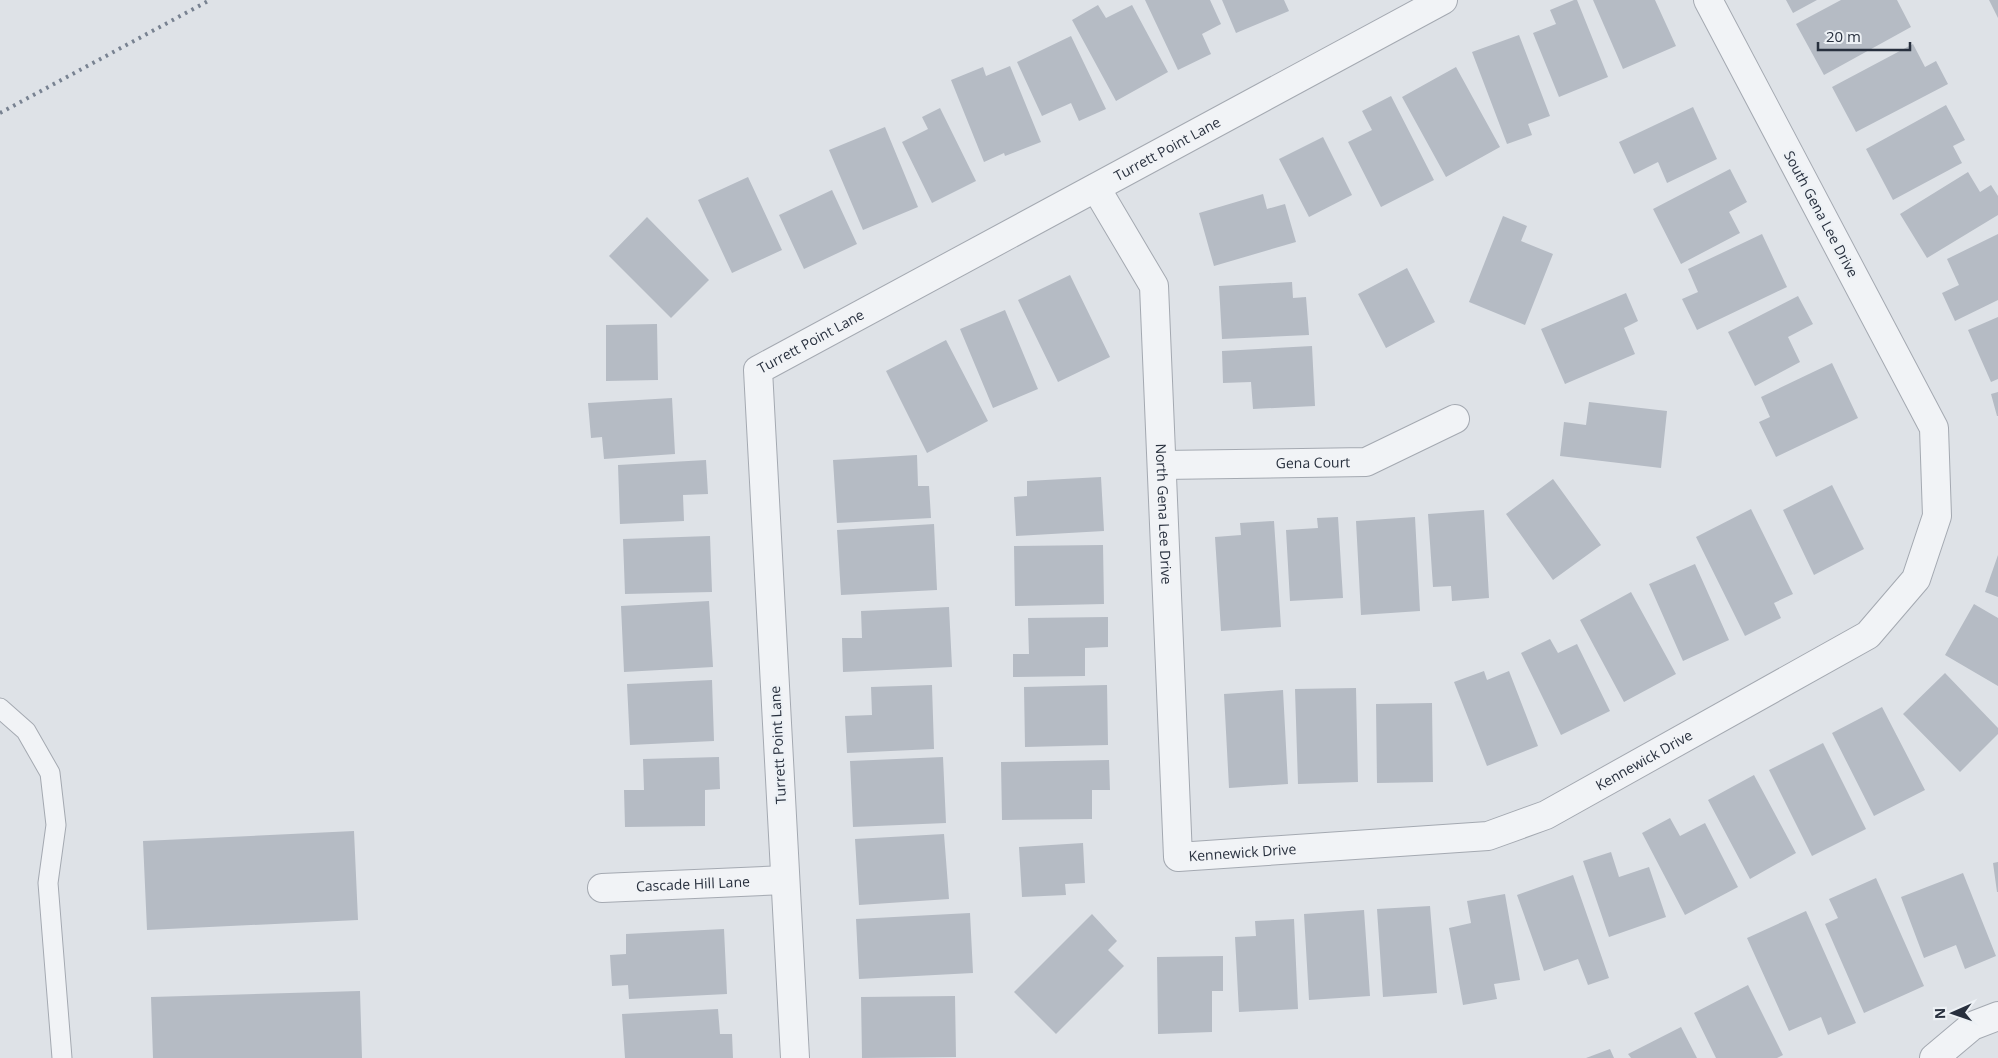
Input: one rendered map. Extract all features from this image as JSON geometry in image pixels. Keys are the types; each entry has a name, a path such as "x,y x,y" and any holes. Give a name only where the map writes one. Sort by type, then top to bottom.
{"street":[{"name":"Turrett Point Lane","path":"795,1058 758,370 1443,0"},
{"name":"South Gena Lee Drive","path":"1708,0 1934,428"},
{"name":"North Gena Lee Drive","path":"1096,188 1154,286 1178,858"},
{"name":"Gena Court","path":"1162,465 1366,462 1455,419"},
{"name":"Kennewick Drive","path":"1178,858 1488,836 1546,815 1868,635 1916,578 1937,516 1934,428"},
{"name":"Cascade Hill Lane","path":"602,888 785,880"},
{"path":"1934,1058 1972,1026 1998,1016"}],"lane":[{"path":"0,708 26,731 50,773 56,825 48,883 62,1058"}],"building":[{"path":"1145,0 1210,0 1221,24 1202,34 1211,54 1178,70"},
{"path":"1222,0 1284,0 1289,11 1236,33"},
{"path":"1577,0 1608,77 1559,97 1533,33 1556,24 1550,10"},
{"path":"1593,0 1655,0 1676,46 1623,69"},
{"path":"1786,0 1817,0 1793,13"},
{"path":"1841,0 1897,0 1911,27 1824,75 1796,24"},
{"path":"1989,0 1998,0 1998,18"},
{"path":"1098,5 1106,18 1132,5 1168,72 1116,101 1072,20"},
{"path":"1519,35 1550,116 1528,124 1532,135 1507,144 1472,52"},
{"path":"1071,36 1106,109 1079,121 1071,103 1042,116 1017,62"},
{"path":"1913,44 1925,67 1936,61 1948,84 1856,132 1832,87"},
{"path":"1010,66 1041,142 1005,156 1004,153 984,162 951,80 983,67 986,76"},
{"path":"1456,67 1500,147 1446,177 1402,97"},
{"path":"1391,96 1434,180 1381,207 1348,142 1372,130 1362,111"},
{"path":"1946,105 1965,140 1953,146 1962,163 1893,200 1866,149"},
{"path":"1693,107 1717,159 1667,183 1658,162 1634,174 1619,142"},
{"path":"940,108 976,181 932,203 902,142 928,129 922,117"},
{"path":"885,127 918,207 863,230 829,150"},
{"path":"1323,137 1352,195 1309,217 1279,159"},
{"path":"1730,169 1747,202 1729,212 1740,233 1681,264 1653,209"},
{"path":"1968,172 1980,192 1991,185 1998,196 1998,215 1927,258 1900,214"},
{"path":"748,177 782,250 732,273 698,200"},
{"path":"832,190 857,244 804,269 779,215"},
{"path":"1263,194 1267,209 1285,204 1296,242 1214,266 1199,213"},
{"path":"1503,216 1527,226 1521,241 1553,254 1525,325 1469,302"},
{"path":"647,217 709,280 671,318 609,256"},
{"path":"1762,234 1787,287 1697,330 1682,299 1698,292 1688,269"},
{"path":"1998,234 1998,300 1955,321 1942,293 1959,285 1947,259"},
{"path":"1407,268 1435,322 1386,348 1358,294"},
{"path":"1070,275 1110,357 1058,382 1018,300"},
{"path":"1292,282 1293,298 1306,297 1309,335 1222,339 1219,286"},
{"path":"1626,293 1638,321 1624,328 1635,354 1565,384 1541,329"},
{"path":"1798,296 1813,324 1788,337 1800,362 1755,386 1728,332"},
{"path":"1005,310 1038,389 993,408 960,329"},
{"path":"1998,317 1998,379 1991,382 1968,330"},
{"path":"657,324 658,380 606,381 606,325"},
{"path":"946,340 988,421 927,453 886,371"},
{"path":"1312,346 1315,406 1253,409 1251,382 1223,383 1222,351"},
{"path":"1832,363 1858,418 1776,457 1759,422 1770,417 1761,397"},
{"path":"1998,392 1998,416 1997,416 1991,394"},
{"path":"672,398 675,454 604,459 602,437 591,438 588,403"},
{"path":"1589,402 1667,411 1661,468 1560,456 1564,422 1586,425"},
{"path":"917,455 918,486 929,486 931,518 837,523 833,460"},
{"path":"706,460 708,494 683,495 684,521 620,524 618,465"},
{"path":"1101,477 1104,531 1016,536 1014,497 1027,496 1027,481"},
{"path":"1553,479 1601,545 1553,580 1506,514"},
{"path":"1832,485 1864,549 1814,575 1783,510"},
{"path":"1751,509 1793,594 1774,603 1781,618 1745,636 1696,537"},
{"path":"1484,510 1489,598 1452,601 1451,586 1433,587 1428,514"},
{"path":"1338,517 1343,598 1290,601 1286,530 1318,528 1317,518"},
{"path":"1415,517 1420,611 1361,615 1356,521"},
{"path":"1274,521 1281,627 1221,631 1215,537 1241,535 1240,523"},
{"path":"934,524 937,590 841,595 837,530"},
{"path":"710,536 712,592 625,594 623,539"},
{"path":"1103,545 1104,604 1015,606 1014,546"},
{"path":"1998,555 1998,597 1985,592"},
{"path":"1695,564 1729,640 1683,661 1649,584"},
{"path":"1631,592 1676,674 1624,702 1580,620"},
{"path":"709,601 713,667 624,672 621,606"},
{"path":"1974,604 1998,618 1998,686 1945,655"},
{"path":"949,607 952,667 843,672 842,638 862,638 861,611"},
{"path":"1108,617 1108,647 1085,648 1085,676 1013,677 1013,654 1029,654 1028,618"},
{"path":"1550,639 1558,653 1577,644 1610,711 1561,735 1521,653"},
{"path":"1484,671 1487,680 1509,671 1538,746 1487,766 1454,682"},
{"path":"1945,673 1998,728 1998,734 1960,772 1903,714"},
{"path":"712,680 714,741 630,745 627,684"},
{"path":"932,685 934,749 847,753 845,716 872,715 871,687"},
{"path":"1107,685 1108,745 1025,747 1024,687"},
{"path":"1356,688 1358,782 1298,784 1295,689"},
{"path":"1283,690 1288,784 1229,788 1224,694"},
{"path":"1432,703 1433,782 1377,783 1376,704"},
{"path":"1882,707 1925,790 1874,816 1832,733"},
{"path":"1823,743 1866,829 1812,856 1769,770"},
{"path":"719,757 720,789 705,790 705,826 625,827 624,790 644,790 643,759"},
{"path":"943,757 946,823 853,827 850,761"},
{"path":"1109,760 1110,790 1092,790 1092,819 1002,820 1001,762"},
{"path":"1754,775 1796,853 1750,879 1708,800"},
{"path":"1670,818 1680,836 1705,823 1738,887 1685,915 1642,833"},
{"path":"354,831 358,920 147,930 143,841"},
{"path":"944,834 949,899 859,905 855,839"},
{"path":"1083,843 1085,883 1065,884 1066,895 1022,897 1019,847"},
{"path":"1611,852 1619,877 1649,867 1666,917 1609,937 1583,861"},
{"path":"1998,862 1998,892 1997,892 1993,863"},
{"path":"1963,873 1996,956 1965,969 1956,945 1924,958 1901,897"},
{"path":"1573,875 1609,978 1588,985 1578,959 1544,971 1517,895"},
{"path":"1876,878 1924,986 1864,1013 1825,924 1838,918 1829,899"},
{"path":"1505,894 1520,980 1494,984 1497,999 1463,1005 1449,928 1471,923 1467,901"},
{"path":"1430,906 1437,993 1383,997 1377,909"},
{"path":"1364,910 1370,996 1309,1000 1304,914"},
{"path":"1806,911 1856,1023 1828,1035 1821,1017 1789,1031 1747,938"},
{"path":"970,913 973,973 859,979 856,919"},
{"path":"1092,914 1117,941 1108,950 1124,966 1056,1034 1014,992"},
{"path":"1294,919 1298,1009 1239,1012 1235,937 1256,936 1255,921"},
{"path":"724,929 727,994 629,999 628,985 612,986 610,955 626,954 626,934"},
{"path":"1223,956 1223,991 1212,991 1212,1032 1158,1034 1157,957"},
{"path":"1748,985 1783,1055 1777,1058 1716,1058 1694,1013"},
{"path":"360,991 362,1058 153,1058 151,997"},
{"path":"955,996 956,1057 862,1058 861,997"},
{"path":"718,1009 720,1034 732,1034 733,1058 625,1058 622,1014"},
{"path":"1681,1027 1697,1058 1631,1058 1628,1054"},
{"path":"1610,1049 1614,1058 1586,1058"}],"railway":[{"path":"0,113 210,0"}]}
